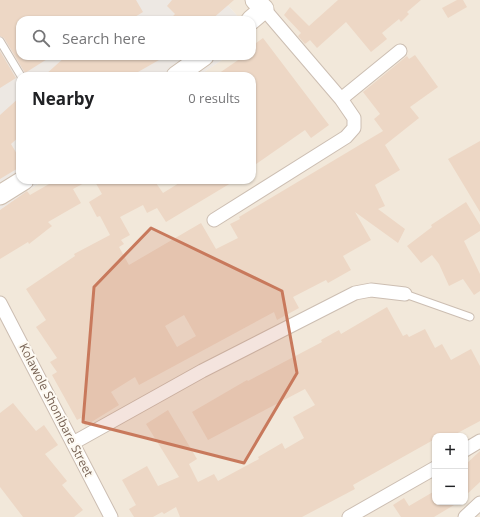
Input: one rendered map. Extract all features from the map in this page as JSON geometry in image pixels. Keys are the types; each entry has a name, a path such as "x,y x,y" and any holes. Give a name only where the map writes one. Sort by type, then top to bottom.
{"street":[{"path":"214,220 346,137 354,128 354,118 340,100 257,10"},
{"path":"340,100 400,51"},
{"path":"182,72 198,60"},
{"path":"0,195 18,184"},
{"path":"73,443 202,371 355,293 371,290 405,294"},
{"name":"Kolawole Shonibare Street","path":"0,303 112,517"},
{"path":"468,448 480,441"},
{"path":"349,517 433,469"},
{"path":"465,517 480,503"}],"lane":[{"path":"0,41 19,72"},
{"path":"405,294 470,316"}],"highlighted area":[{"path":"151,228 282,291 297,373 244,463 83,422 94,287"}],"shaded area":[{"path":"0,0 223,0 237,16 16,16 16,60 222,60 204,72 16,72 16,184 38,184 0,210"},
{"path":"223,0 480,0 480,517 0,517 0,210 38,184 256,184 256,72 204,72 222,60 256,60 256,16 237,16"}],"building":[{"path":"0,0 136,0 143,12 136,16 16,16 16,58 4,38 0,36"},
{"path":"172,0 234,0 216,16 173,16 175,14 167,6"},
{"path":"338,0 421,0 407,12 409,14 401,22 399,19 382,33 387,39 371,52 346,22 317,48 310,40 305,44 298,36 301,33 284,15 290,7 309,26"},
{"path":"457,0 463,0 467,7 448,18 442,8"},
{"path":"263,38 329,125 311,138 305,130 256,164 256,72 221,72 238,60 256,60 256,43"},
{"path":"0,51 16,78 0,88"},
{"path":"415,55 438,87 410,107 419,118 385,145 400,170 375,185 385,206 378,209 405,229 398,243 355,212 371,240 343,256 351,270 328,283 326,280 293,297 299,308 277,320 274,312 139,385 135,377 111,392 119,405 85,426 81,418 77,420 52,375 57,372 50,362 57,358 36,327 46,320 26,289 75,256 74,254 110,235 100,216 97,217 89,202 102,194 96,184 157,184 163,193 178,184 229,184 166,222 157,208 147,213 143,205 120,217 130,235 121,240 124,244 119,247 129,265 201,223 216,249 238,238 230,224 240,219 239,217 383,131 374,119 380,114 363,92 407,56 409,59","holes":["184,315 196,336 177,347 165,326"]},
{"path":"17,60 46,60 27,72 24,72"},
{"path":"62,60 159,60 138,72 48,72"},
{"path":"16,101 16,140 11,144 16,152 16,169 0,179 0,115"},
{"path":"480,141 480,212 448,159"},
{"path":"49,184 82,184 73,189 81,203 48,222 52,226 29,244 28,242 0,259 0,210 27,191 30,195"},
{"path":"466,202 480,225 480,231 464,241 480,274 480,291 474,295 463,279 449,286 439,264 432,255 421,263 407,246 432,227 431,225"},
{"path":"387,307 403,336 407,334 409,337 425,329 435,348 442,344 451,360 471,349 480,366 480,421 458,433 432,433 432,441 353,485 355,489 302,517 180,517 176,507 164,514 162,512 153,517 134,517 129,509 136,505 122,480 147,466 158,486 179,477 146,424 168,410 197,459 189,464 198,482 214,474 218,481 259,459 258,457 282,443 285,449 304,438 293,417 315,405 305,389 208,440 192,412 247,380 248,381 322,342 321,340 339,330 341,334"},
{"path":"13,403 36,431 44,425 58,445 45,454 67,481 62,485 83,510 74,517 23,517 0,487 0,413"},
{"path":"480,451 480,482 468,493 468,469 468,462"},
{"path":"432,493 432,505 454,505 434,517 401,517 393,505 404,498 409,506"}]}
